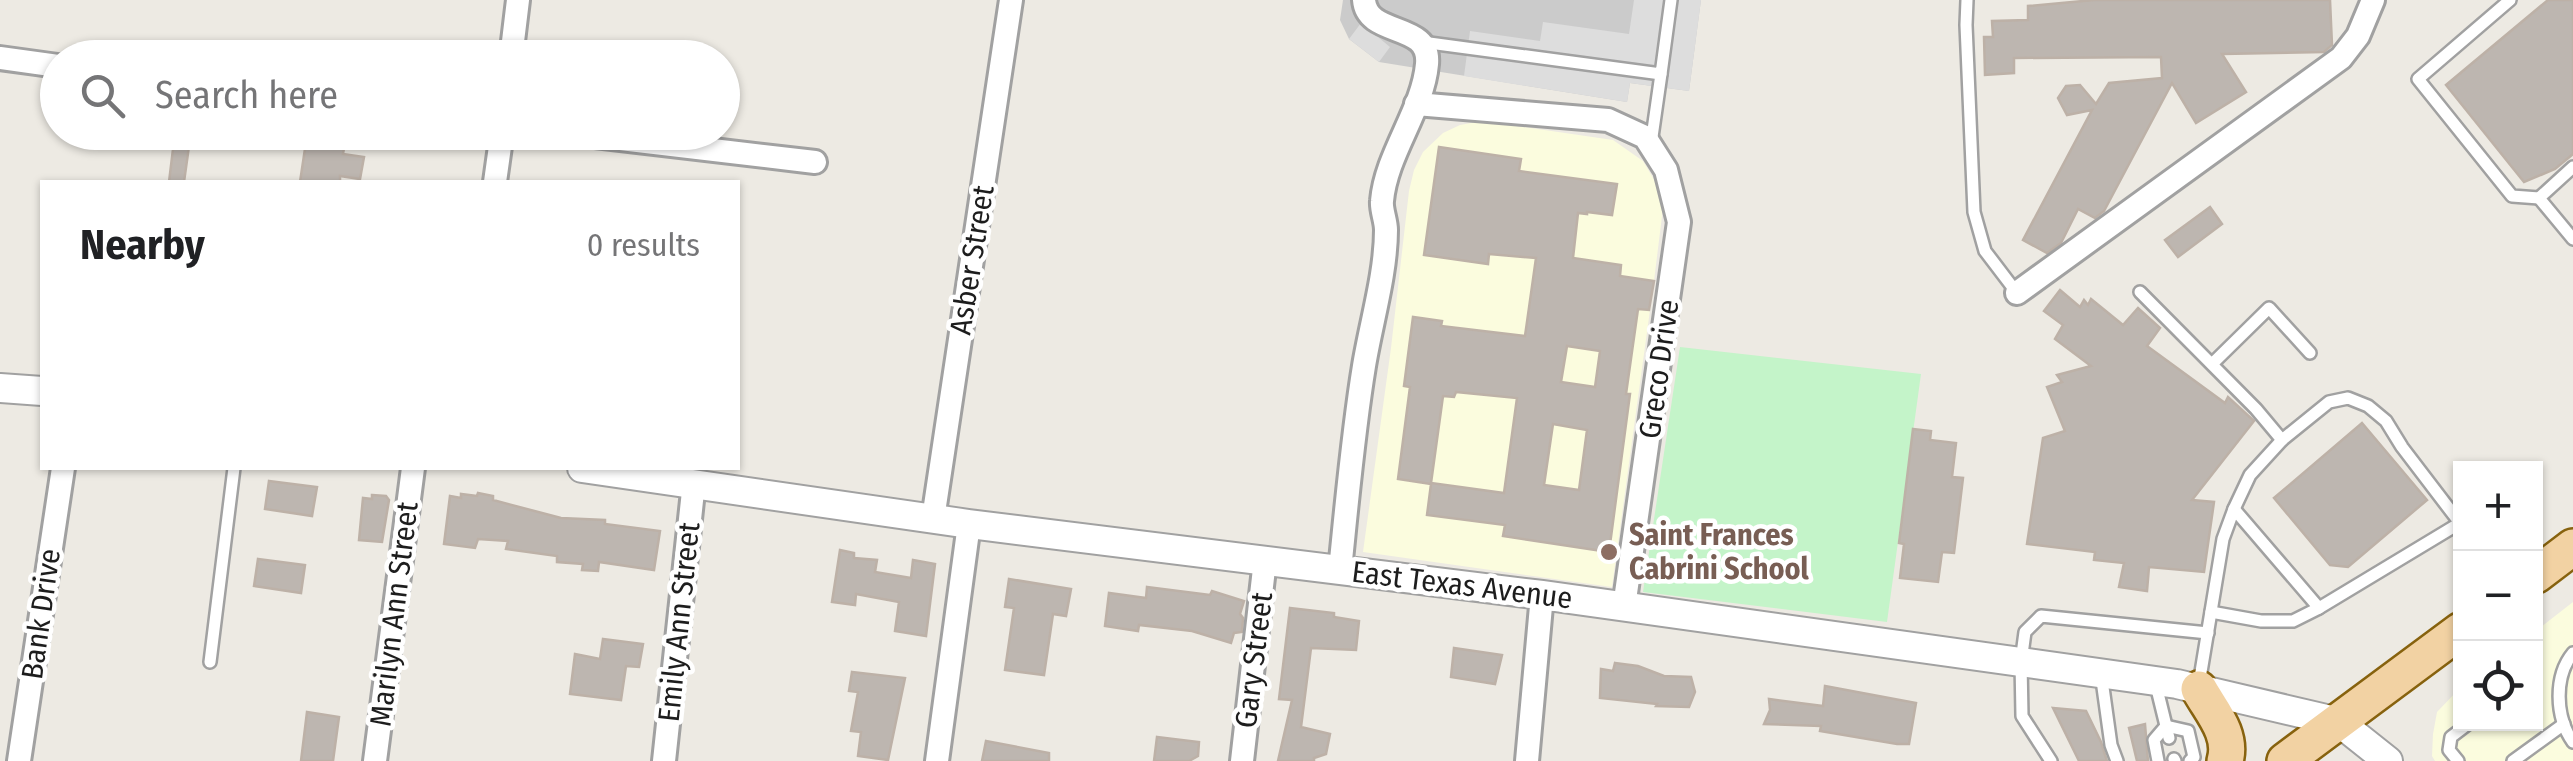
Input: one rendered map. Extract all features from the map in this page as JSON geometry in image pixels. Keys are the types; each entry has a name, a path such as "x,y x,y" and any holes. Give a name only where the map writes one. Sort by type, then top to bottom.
{"main road":[{"path":"2543,569 2573,546"},
{"path":"2285,761 2453,636"},
{"path":"2198,688 2226,736 2225,761"}],"street":[{"path":"513,40 518,0"},
{"name":"Asber Street","path":"933,519 1011,0"},
{"path":"1340,570 1364,369 1384,258 1387,228 1382,203 1389,168 1416,104 1428,61 1421,42 1409,33 1376,22 1364,8 1364,0"},
{"path":"2017,293 2341,58 2358,36 2373,0"},
{"path":"0,58 40,64"},
{"path":"1416,104 1608,120 1648,141"},
{"name":"Greco Drive","path":"1624,607 1680,222 1666,170 1648,141"},
{"path":"496,180 500,150"},
{"path":"713,150 815,162"},
{"path":"0,388 40,391"},
{"name":"Bank Drive","path":"19,761 63,470"},
{"name":"Marilyn Ann Street","path":"375,761 413,470"},
{"name":"East Texas Avenue","path":"606,470 680,476 969,524 1542,595 2155,680 2339,722"},
{"name":"Emily Ann Street","path":"664,761 680,476"},
{"path":"937,761 969,524"},
{"name":"Gary Street","path":"1242,761 1265,560"},
{"path":"1527,761 1542,595"},
{"path":"2339,722 2388,761"}],"lane":[{"path":"1648,141 1670,0"},
{"path":"1968,0 1974,212 1985,251 2017,293"},
{"path":"2510,0 2418,79 2512,196 2538,198 2573,239"},
{"path":"1421,42 1660,74"},
{"path":"2538,198 2573,167"},
{"path":"2140,292 2282,440"},
{"path":"2212,364 2269,308 2310,353"},
{"path":"2198,688 2223,540 2234,509 2250,475 2282,440 2329,402 2355,400 2386,422 2453,513"},
{"path":"210,662 234,470"},
{"path":"2234,509 2319,608"},
{"path":"2211,612 2293,621 2453,527"},
{"path":"2051,761 2022,716 2025,632 2041,616 2208,633"},
{"path":"2573,652 2565,664 2558,708 2573,742"},
{"path":"2101,673 2110,745 2118,761"},
{"path":"2155,680 2168,732"},
{"path":"2513,761 2564,724"},
{"path":"2158,761 2154,740 2168,732 2188,731 2194,757 2190,761"},
{"path":"2458,731 2450,737 2449,750 2458,761"}],"shaded area":[{"path":"1343,0 1701,0 1689,91 1630,83 1627,102 1379,62 1349,39 1340,20"},
{"path":"1634,0 1701,0 1689,91 1630,83 1627,102 1464,76 1470,31 1540,41 1543,22 1629,34"},
{"path":"1361,23 1390,47 1379,62 1349,39"},
{"path":"1482,121 1613,140 1643,161 1661,195 1663,208 1654,281 1612,587 1363,552 1414,170 1423,152 1443,133"},
{"path":"2573,602 2573,761 2435,761 2432,756 2437,712 2453,695 2453,731 2543,731 2543,626"}],"green space":[{"path":"1680,347 1921,374 1887,622 1643,592"}],"building":[{"path":"2094,0 2330,0 2332,45 2324,52 2222,54 2246,92 2196,123 2172,83 2104,211 2095,218 2078,209 2061,243 2047,253 2023,240 2092,110 2067,115 2058,98 2066,86 2080,85 2096,104 2109,83 2162,78 2161,57 2014,58 2014,73 1985,75 1984,37 1993,37 1992,21 2028,20 2028,6"},
{"path":"2548,0 2573,0 2573,154 2555,169 2524,182 2446,85"},
{"path":"1439,147 1521,159 1519,171 1617,184 1612,215 1578,213 1573,258 1621,265 1620,276 1654,281 1649,310 1638,309 1609,552 1503,536 1505,525 1427,515 1431,484 1398,479 1410,387 1404,386 1413,317 1442,321 1441,326 1525,336 1536,258 1489,254 1488,264 1424,255","holes":["1567,346 1600,351 1595,387 1561,382","1456,392 1517,398 1504,493 1431,483 1443,396 1454,397","1553,424 1587,430 1579,490 1544,485"]},
{"path":"173,150 188,150 184,180 169,180"},
{"path":"305,150 344,150 343,154 364,157 360,179 340,176 340,180 300,180"},
{"path":"2210,207 2222,224 2178,257 2165,240"},
{"path":"2060,290 2080,307 2084,300 2088,305 2091,299 2123,325 2138,308 2160,328 2147,346 2225,403 2228,397 2254,421 2192,500 2214,502 2204,572 2149,567 2147,591 2119,587 2124,563 2094,560 2095,552 2027,544 2043,438 2065,431 2047,387 2062,382 2057,375 2091,366 2055,339 2063,325 2044,311"},
{"path":"2362,423 2427,500 2348,567 2330,565 2274,498"},
{"path":"1913,429 1931,431 1930,440 1956,443 1952,477 1963,478 1954,553 1942,552 1938,582 1900,578 1904,544 1899,543"},
{"path":"269,481 317,487 312,516 265,509"},
{"path":"478,493 561,518 605,520 605,524 660,531 654,570 599,562 598,571 582,570 583,564 557,562 557,556 506,549 508,541 478,539 475,548 444,544 450,496 461,498 461,494"},
{"path":"372,495 389,500 382,542 359,540 363,498 372,499"},
{"path":"840,550 854,553 854,558 877,560 875,572 911,578 913,560 935,564 926,636 895,631 899,602 856,594 855,605 832,602"},
{"path":"258,559 305,565 301,593 254,586"},
{"path":"1009,579 1071,589 1066,616 1053,614 1044,675 1005,670 1014,608 1005,607"},
{"path":"1147,587 1210,595 1212,591 1244,601 1240,614 1242,632 1234,633 1231,643 1192,631 1139,625 1138,631 1105,626 1109,593 1146,598"},
{"path":"1290,608 1334,613 1334,617 1359,621 1356,650 1311,648 1301,727 1330,734 1326,754 1314,761 1278,761 1292,700 1279,699"},
{"path":"603,639 643,644 639,667 626,666 621,700 570,694 575,654 600,659"},
{"path":"1454,648 1502,655 1495,684 1451,677"},
{"path":"1615,663 1664,676 1691,677 1695,692 1689,707 1600,698 1601,669 1613,671"},
{"path":"852,672 905,678 888,760 858,756 861,732 851,731 858,692 849,691"},
{"path":"1825,686 1916,703 1909,744 1820,731 1821,726 1764,724 1770,710 1769,699 1823,706"},
{"path":"2053,708 2086,711 2107,761 2079,761"},
{"path":"307,712 339,717 333,761 301,761"},
{"path":"2145,724 2148,761 2137,761 2129,728"},
{"path":"1157,737 1199,742 1198,756 1189,761 1154,761"},
{"path":"986,741 1049,753 1049,761 982,761"}],"place":[{"name":"Saint Frances Cabrini School","path":"1609,552"}]}
